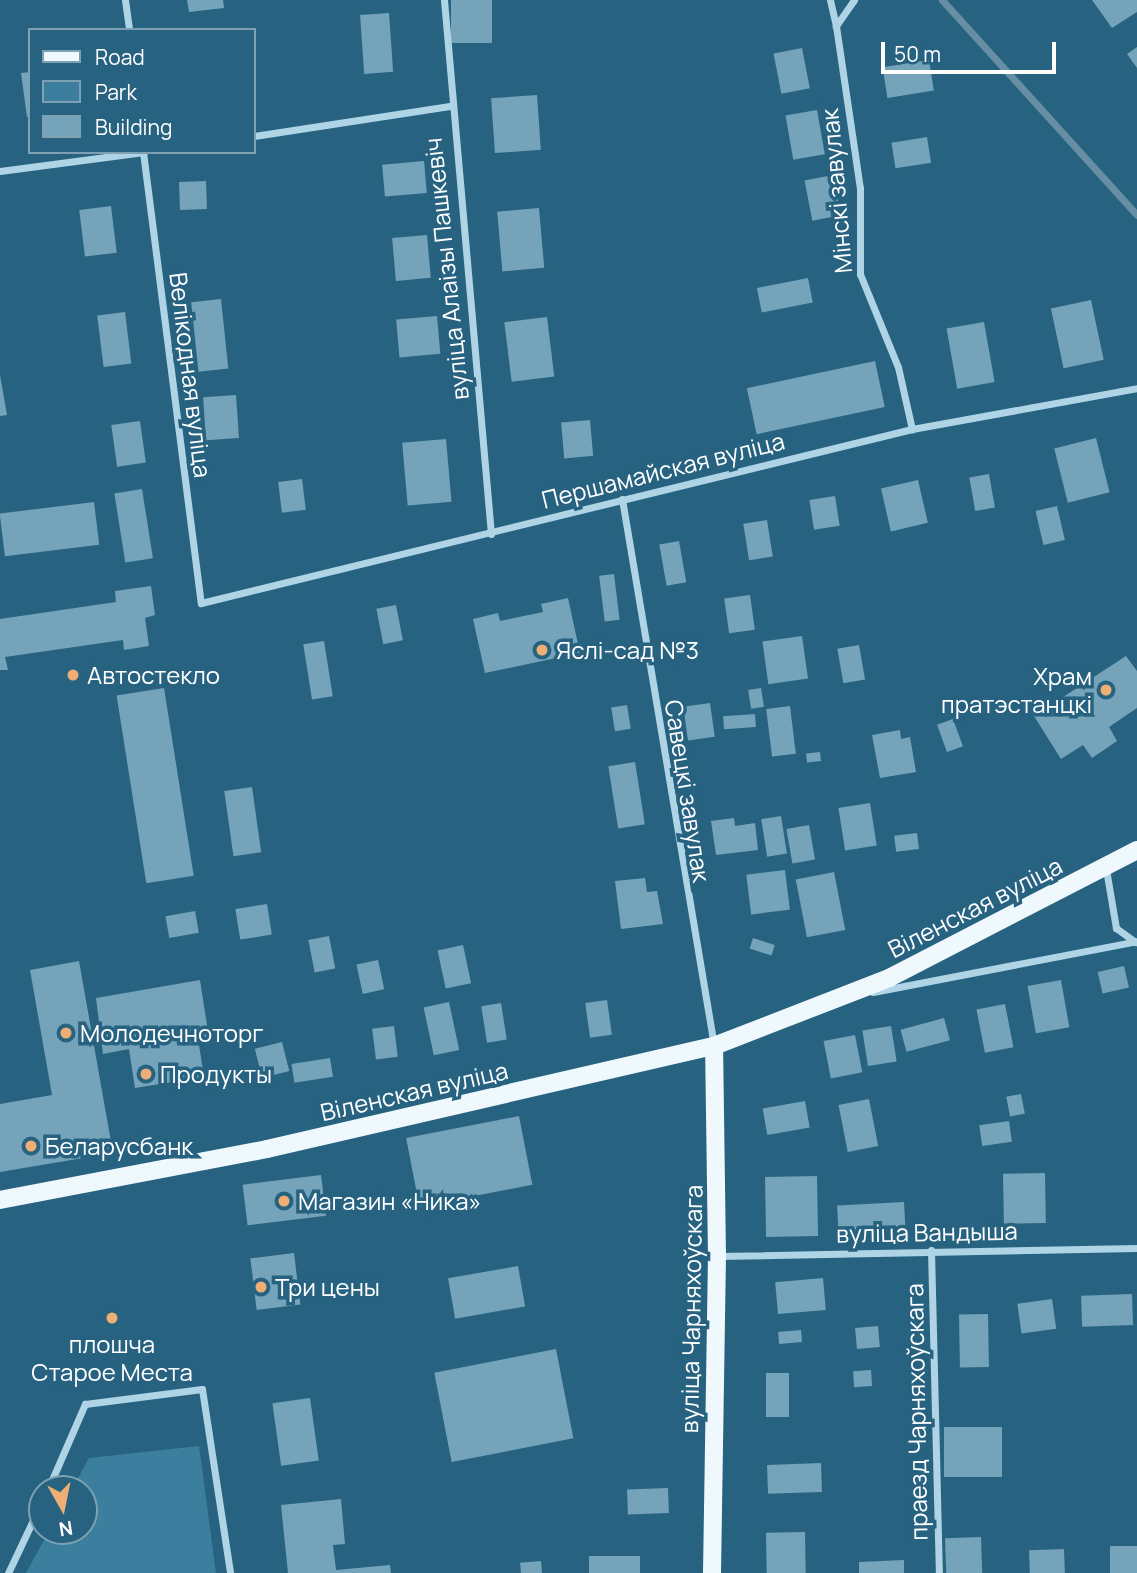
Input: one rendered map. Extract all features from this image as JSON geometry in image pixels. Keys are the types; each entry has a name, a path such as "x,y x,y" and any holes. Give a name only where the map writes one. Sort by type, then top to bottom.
{"main road":[{"name":"Віленская вуліца","path":"0,1200 267,1149 714,1046 889,978 1105,869 1137,850"},
{"name":"вуліца Чарняхоўскага","path":"712,1573 718,1256 714,1046"}],"street":[{"path":"125,0 129,28"},
{"name":"вуліца Алаізы Пашкевіч","path":"444,0 450,106 491,534"},
{"name":"Мінскі завулак","path":"830,0 860,188 859,274 898,368 912,429"},
{"path":"836,26 854,0"},
{"path":"256,136 450,106"},
{"path":"0,172 129,154"},
{"name":"Велікодная вуліца","path":"143,154 201,603"},
{"name":"Першамайская вуліца","path":"201,603 912,429 1137,388"},
{"name":"Савецкі завулак","path":"622,499 714,1046"},
{"path":"1105,869 1116,928 1136,942"},
{"name":"Віленская вуліца","path":"832,1001 1136,942"},
{"name":"вуліца Вандыша","path":"718,1256 1137,1248"},
{"name":"праезд Чарняхоўскага","path":"932,1250 939,1573"},
{"path":"54,1475 85,1404 202,1389 230,1573"},
{"path":"8,1573 28,1531"}],"green space":[{"path":"199,1446 216,1573 26,1573 41,1545 98,1545 98,1475 80,1475 89,1458"}],"building":[{"path":"187,0 223,0 224,8 189,12"},
{"path":"451,0 492,0 492,43 451,43"},
{"path":"1092,0 1137,0 1137,12 1112,28"},
{"path":"389,13 393,72 364,74 360,15"},
{"path":"1137,47 1137,68 1127,54"},
{"path":"802,48 810,88 781,94 774,54"},
{"path":"929,60 934,91 887,98 883,67"},
{"path":"28,72 28,117 27,117 21,73"},
{"path":"537,95 541,150 495,153 491,98"},
{"path":"817,110 825,154 793,160 785,116"},
{"path":"927,137 931,163 896,168 891,143"},
{"path":"424,161 427,193 385,197 382,165"},
{"path":"833,175 841,215 812,221 805,181"},
{"path":"206,181 207,209 180,210 179,182"},
{"path":"111,206 117,253 85,257 79,210"},
{"path":"539,208 544,268 502,271 497,212"},
{"path":"427,235 431,278 396,281 392,238"},
{"path":"808,278 813,303 762,312 757,288"},
{"path":"221,299 228,369 198,372 191,302"},
{"path":"1091,300 1104,360 1064,368 1051,309"},
{"path":"125,312 131,364 104,367 97,315"},
{"path":"437,316 440,354 399,357 396,320"},
{"path":"547,317 554,377 512,382 504,322"},
{"path":"984,322 995,382 957,389 947,329"},
{"path":"875,361 885,407 757,434 747,388"},
{"path":"0,375 7,415 0,416"},
{"path":"236,395 239,438 206,440 203,397"},
{"path":"590,420 593,456 564,458 561,423"},
{"path":"140,421 146,463 117,467 111,425"},
{"path":"1096,438 1110,492 1068,503 1054,448"},
{"path":"446,439 451,502 408,506 402,443"},
{"path":"989,474 995,507 975,511 969,477"},
{"path":"302,479 306,510 282,513 278,482"},
{"path":"918,480 928,523 891,531 881,489"},
{"path":"142,489 153,558 125,563 114,493"},
{"path":"835,496 840,526 814,530 809,500"},
{"path":"94,502 99,545 5,556 0,514"},
{"path":"1057,506 1065,540 1043,545 1036,511"},
{"path":"767,520 773,557 749,560 743,524"},
{"path":"679,541 686,582 667,586 659,544"},
{"path":"614,574 620,620 605,621 599,576"},
{"path":"151,586 155,615 145,618 149,646 124,650 123,640 5,657 8,670 0,670 0,619 116,602 115,591"},
{"path":"750,595 755,630 729,633 724,599"},
{"path":"568,598 580,653 485,673 473,619 498,613 500,621 543,612 541,604"},
{"path":"396,605 403,640 383,644 376,609"},
{"path":"802,636 808,679 768,684 762,642"},
{"path":"324,641 333,696 312,700 303,644"},
{"path":"859,645 865,679 843,683 837,649"},
{"name":"Храм пратэстанцкі","path":"1126,656 1137,671 1137,708 1109,727 1117,741 1092,758 1083,745 1061,759 1034,716"},
{"path":"164,688 194,876 146,883 117,696"},
{"path":"761,688 764,707 751,709 748,690"},
{"path":"710,703 715,737 688,740 683,707"},
{"path":"627,705 631,729 615,731 611,708"},
{"path":"790,706 796,754 772,757 766,709"},
{"path":"755,714 756,727 724,729 723,716"},
{"path":"953,719 963,746 947,752 937,725"},
{"path":"900,730 901,739 910,737 916,772 880,778 872,735"},
{"path":"820,752 821,761 807,762 806,753"},
{"path":"635,762 645,824 618,828 608,766"},
{"path":"252,787 261,852 233,856 224,791"},
{"path":"870,803 877,845 845,850 838,808"},
{"path":"781,816 787,854 767,857 761,819"},
{"path":"734,818 735,826 755,823 758,850 716,855 711,821"},
{"path":"809,825 815,859 792,863 786,829"},
{"path":"917,833 919,849 896,852 894,836"},
{"path":"785,870 790,910 751,914 746,875"},
{"path":"834,872 845,930 807,937 796,879"},
{"path":"645,878 647,892 657,891 663,924 621,929 615,881"},
{"path":"267,904 272,935 240,940 235,909"},
{"path":"195,911 199,933 169,938 165,916"},
{"path":"329,936 335,968 315,972 308,940"},
{"path":"753,938 775,945 771,956 750,948"},
{"path":"463,945 471,983 446,989 438,950"},
{"path":"378,960 384,989 363,994 356,965"},
{"name":"Молодечноторг","path":"79,961 113,1153 0,1172 0,1104 52,1095 30,970"},
{"path":"1124,966 1129,987 1103,994 1098,972"},
{"path":"200,980 209,1038 198,1039 204,1077 135,1088 129,1049 103,1054 96,998"},
{"path":"1061,980 1069,1027 1036,1033 1028,986"},
{"path":"607,1000 612,1035 590,1038 585,1003"},
{"path":"449,1002 459,1050 434,1055 424,1007"},
{"path":"501,1003 507,1040 487,1043 481,1006"},
{"path":"1005,1004 1013,1047 985,1053 977,1010"},
{"path":"944,1018 950,1040 906,1052 901,1030"},
{"path":"394,1026 398,1057 376,1059 372,1029"},
{"path":"891,1026 897,1062 868,1066 862,1031"},
{"path":"855,1035 862,1072 831,1078 824,1041"},
{"path":"282,1042 289,1071 262,1078 255,1049"},
{"path":"330,1058 333,1077 294,1083 291,1064"},
{"path":"1021,1094 1025,1114 1010,1116 1006,1097"},
{"path":"869,1099 878,1146 848,1152 839,1105"},
{"path":"805,1101 810,1128 767,1135 763,1108"},
{"path":"519,1116 532,1185 419,1207 406,1138"},
{"path":"1009,1121 1012,1142 982,1146 979,1125"},
{"path":"1045,1173 1046,1223 1004,1224 1003,1174"},
{"name":"Магазин «Ника»","path":"321,1175 326,1216 248,1225 243,1185"},
{"path":"817,1176 818,1236 766,1237 765,1177"},
{"path":"904,1202 906,1235 839,1238 837,1206"},
{"path":"294,1253 300,1305 257,1310 250,1258"},
{"path":"518,1266 525,1306 455,1319 448,1278"},
{"path":"823,1278 826,1310 778,1314 775,1282"},
{"path":"1132,1294 1133,1325 1082,1327 1081,1296"},
{"path":"1052,1299 1056,1329 1022,1334 1017,1304"},
{"path":"988,1314 989,1367 960,1367 959,1315"},
{"path":"878,1326 880,1347 857,1349 855,1328"},
{"path":"801,1330 802,1342 779,1344 778,1332"},
{"path":"556,1349 573,1438 452,1462 434,1373"},
{"path":"871,1370 872,1386 854,1387 853,1371"},
{"path":"766,1373 789,1373 789,1417 766,1417"},
{"path":"310,1398 319,1460 281,1466 272,1403"},
{"path":"944,1427 1002,1427 1002,1477 944,1477"},
{"path":"821,1463 822,1492 768,1494 767,1465"},
{"path":"668,1488 669,1513 628,1514 627,1489"},
{"path":"341,1499 345,1544 333,1545 336,1570 390,1565 391,1573 288,1573 281,1505"},
{"path":"805,1532 806,1573 767,1573 766,1533"},
{"path":"981,1537 982,1573 946,1573 945,1538"},
{"path":"1110,1546 1137,1546 1137,1573 1110,1573"},
{"path":"1064,1549 1065,1573 1030,1573 1029,1550"},
{"path":"589,1556 640,1556 640,1573 589,1573"},
{"path":"904,1560 904,1573 859,1573 859,1562"},
{"path":"541,1561 542,1573 521,1573 520,1563"}],"waterway":[{"path":"942,0 1137,215"}],"place":[{"name":"Яслі-сад №3","path":"542,650"},
{"name":"Автостекло","path":"73,675"},
{"name":"Храм пратэстанцкі","path":"1106,690"},
{"name":"Молодечноторг","path":"66,1033"},
{"name":"Продукты","path":"146,1074"},
{"name":"Беларусбанк","path":"31,1146"},
{"name":"Магазин «Ника»","path":"284,1201"},
{"name":"Три цены","path":"261,1287"},
{"name":"плошча Старое Места","path":"112,1318"}]}
